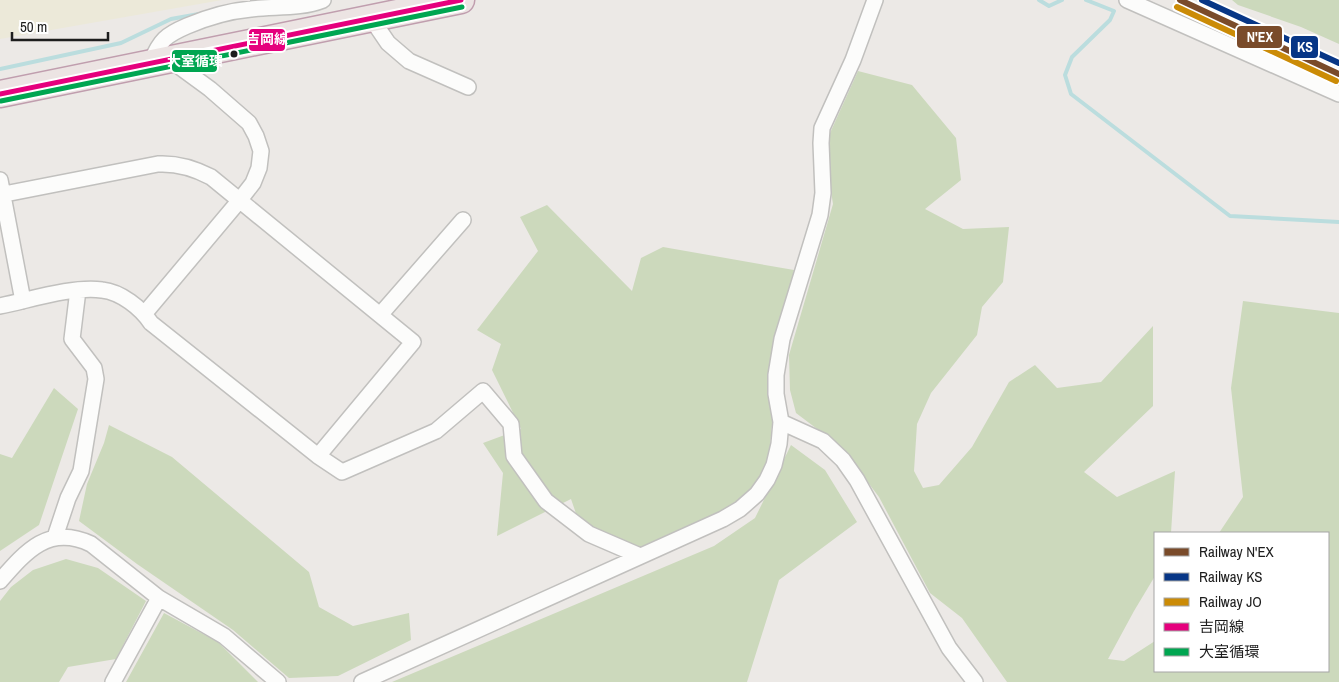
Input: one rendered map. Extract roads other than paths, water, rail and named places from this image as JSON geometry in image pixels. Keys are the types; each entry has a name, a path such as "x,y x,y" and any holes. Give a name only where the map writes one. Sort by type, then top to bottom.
{"highway":[{"path":"0,94 461,0"}],"street":[{"path":"144,313 240,201 253,183 259,168 261,151 249,123 210,89 160,60 158,46 164,38 173,32 203,19 249,9 304,5 323,0"},
{"path":"362,682 722,519 740,509 757,494 767,480 774,465 781,422 776,394 776,376 782,339 788,314 820,215 823,193 822,128 853,60 875,0"},
{"path":"1127,0 1339,94"},
{"path":"371,18 388,43 409,60 468,87"},
{"path":"23,301 1,190 168,163 200,171 211,177 413,342 318,456"},
{"path":"380,315 463,220"},
{"path":"0,306 78,290 103,290 117,294 144,313 151,323 318,456 342,472 436,431 483,392 511,424 514,456 546,501 589,534 640,556"},
{"path":"55,537 63,510 81,471 96,379 94,368 72,339 78,290"},
{"path":"781,422 823,442 843,460 857,480 949,648 975,682"},
{"path":"0,581 21,556 39,544 55,537 78,538 91,544 159,598 224,636 278,682"},
{"path":"112,682 159,598"}],"waterway":[{"path":"1039,0 1049,6 1062,0"},
{"path":"1086,0 1114,11 1110,20 1072,57 1065,75 1071,94 1230,216 1339,222"},
{"path":"0,69 121,43 171,19 199,14"}],"rail line":[{"name":"N'EX","path":"1180,0 1339,74"},
{"name":"KS","path":"1202,0 1339,63"},
{"name":"JO","path":"1177,7 1336,81"}]}
